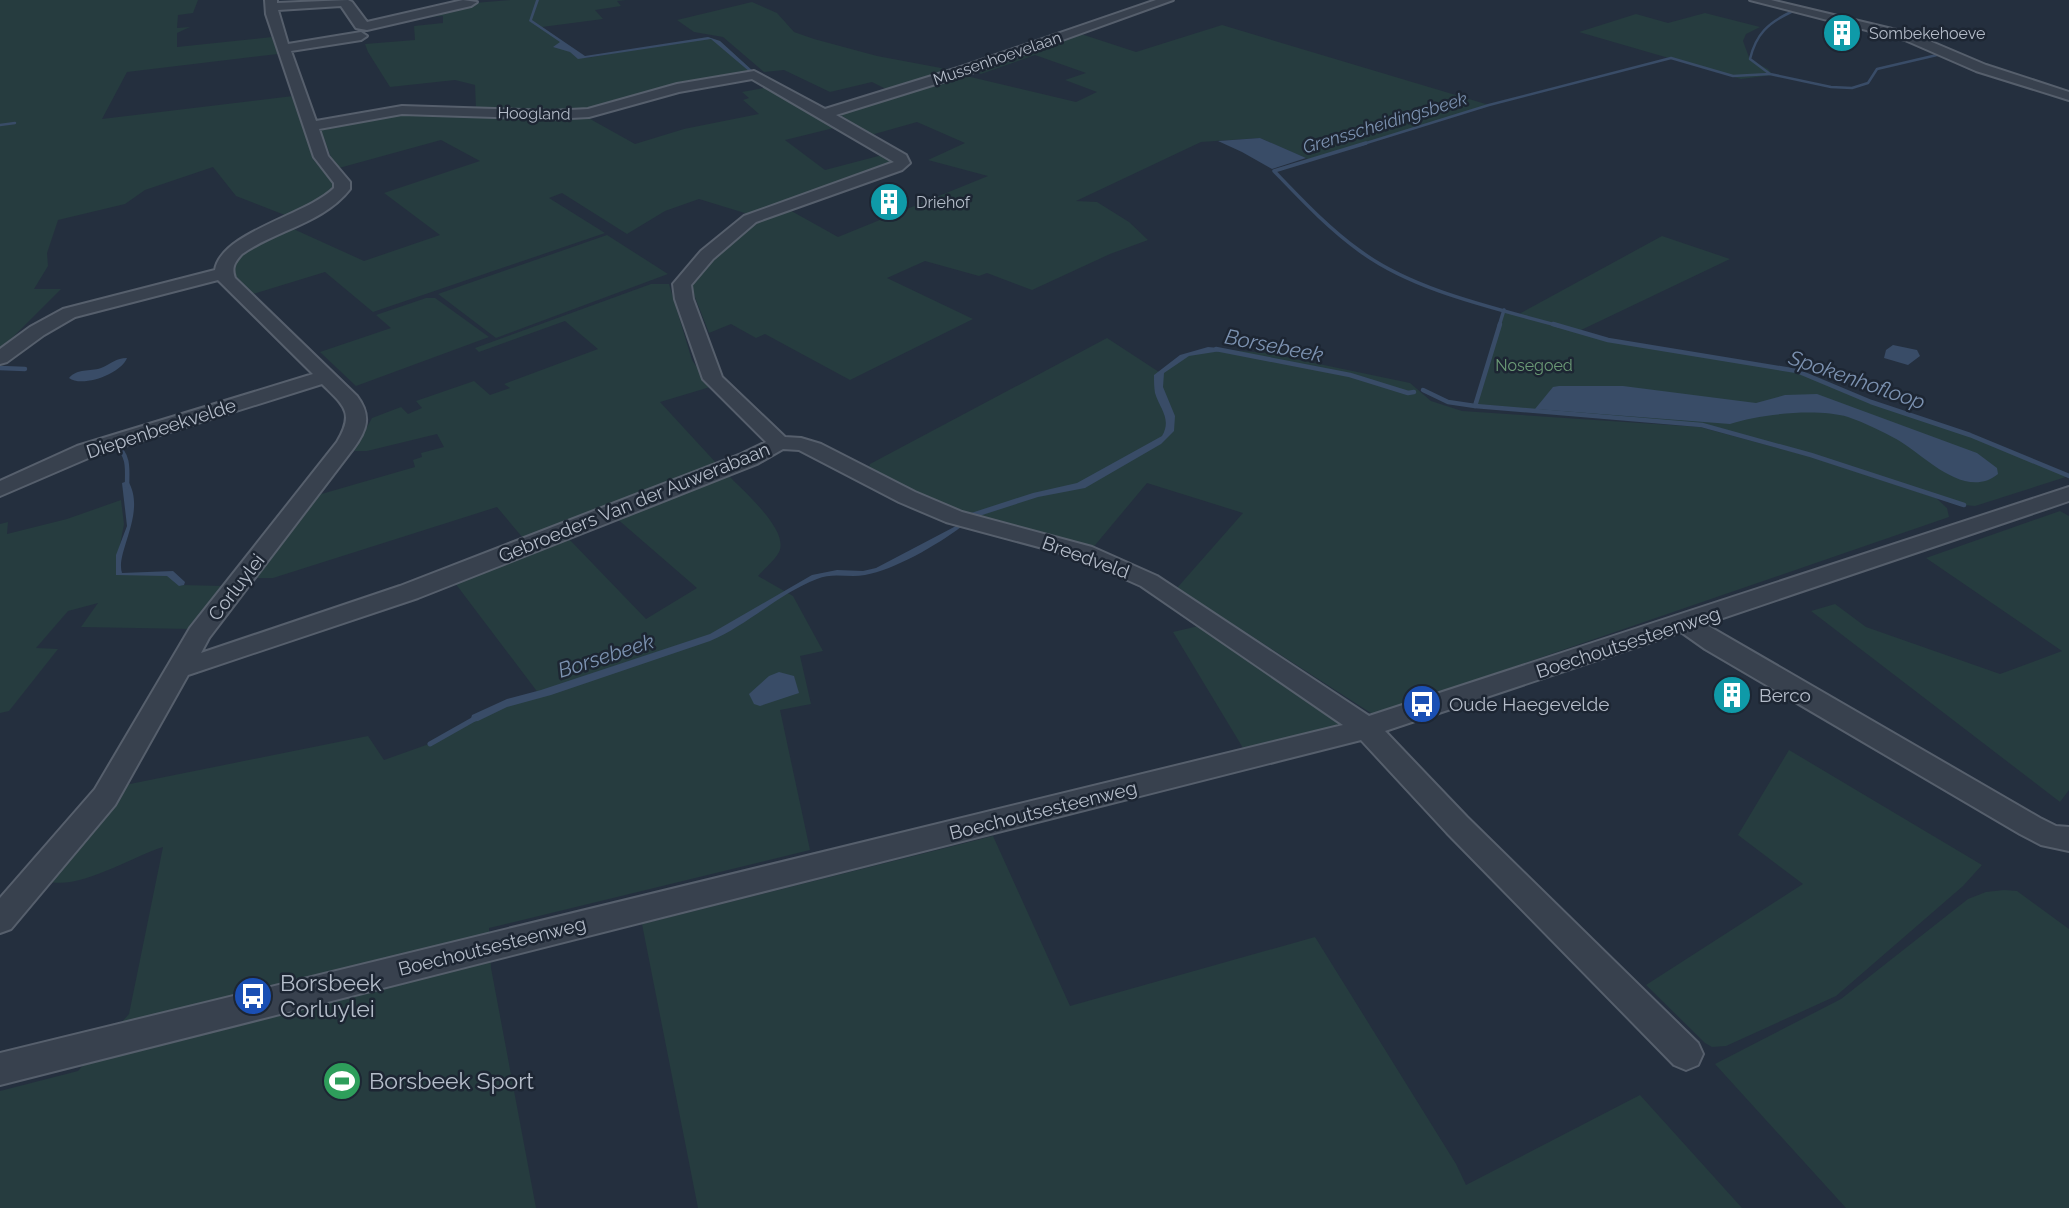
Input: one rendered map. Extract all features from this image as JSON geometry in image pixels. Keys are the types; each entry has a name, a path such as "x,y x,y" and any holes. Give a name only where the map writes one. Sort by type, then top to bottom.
{"street":[{"path":"0,358 37,331 69,313 224,273 226,261 239,249 324,205 342,189 342,182 321,157 271,3 342,2 348,4 360,25 367,26 467,4 471,2 469,0"},
{"name":"Mussenhoevelaan","path":"827,113 966,70 1167,0"},
{"path":"1756,0 1909,37 1981,68 2069,96"},
{"path":"284,48 360,36"},
{"name":"Gebroeders Van der Auwerabaan","path":"178,669 329,620 473,568 750,459 779,443 713,379 684,299 682,284 707,255 750,219 902,163 901,158 827,113 754,75"},
{"name":"Hoogland","path":"311,126 402,110 569,115 589,113 677,88 754,75"},
{"name":"Corluylei","path":"0,920 105,797 199,634 353,435 358,415 355,407 227,280 224,273"},
{"name":"Diepenbeekvelde","path":"0,489 97,447 325,377"},
{"name":"Breedveld","path":"779,443 814,448 907,497 954,517 1084,552 1128,570 1269,660 1366,728"},
{"name":"Boechoutsesteenweg","path":"0,1069 1366,728 2069,494"},
{"path":"1686,623 1714,643 2030,826 2051,837 2069,839"},
{"path":"1366,728 1457,825 1686,1054"}],"green space":[{"path":"0,0 198,0 193,13 178,15 177,28 190,27 177,33 177,47 272,37 278,54 127,72 102,119 293,96 313,159 333,183 332,191 290,217 236,196 213,167 145,190 125,204 58,220 47,253 48,266 34,289 61,289 0,350"},
{"path":"510,0 626,0 617,1 621,6 595,10 603,19 542,27 586,58 708,37 720,41 754,72 697,81 582,112 476,109 475,85 455,80 390,87 365,44 415,40 414,26 443,23 443,16 429,17 429,14 474,3"},
{"path":"752,2 777,13 794,32 814,39 877,56 957,71 890,91 872,82 830,92 784,70 764,72 723,37 694,32 677,20"},
{"path":"1705,13 1760,27 1746,34 1743,41 1750,60 1768,69 1773,75 1741,79 1579,32 1636,14 1668,23"},
{"path":"1222,25 1489,105 1310,160 1260,138 1201,142 1076,201 1097,202 1129,222 1148,240 1110,254 1032,290 987,273 979,276 925,261 887,278 973,319 850,380 765,334 756,338 731,324 709,333 691,287 707,266 756,220 786,208 838,237 988,176 928,160 965,143 917,122 871,135 838,113 958,74 1076,102 1097,92 1065,80 1086,73 1035,55 981,74 971,70 1078,33 1136,52"},
{"path":"775,86 842,126 785,140 825,170 886,154 894,160 892,165 748,214 699,199 665,211 627,234 562,193 549,198 605,233 373,312 325,272 253,294 233,273 234,261 239,254 289,227 364,261 440,235 384,193 480,161 441,140 339,168 331,157 320,127 397,111 583,115 635,144 684,129 759,114 743,100 749,98 742,92"},
{"path":"607,235 668,274 496,338 438,294"},
{"name":"Nosegoed","path":"1662,236 1730,259 1579,331 1608,340 1797,371 1871,402 1970,435 2069,476 1975,506 1964,505 1811,455 1702,425 1475,406 1504,310 1519,314"},
{"path":"651,284 669,284 692,360 710,387 660,402 718,465 528,544 497,507 273,578 255,578 318,495 415,467 413,460 422,457 421,453 444,447 437,434 367,451 354,451 372,418 401,407 408,414 422,408 416,401 474,381 490,395 510,388 504,384 598,349 565,321 479,352 475,348"},
{"path":"426,298 435,298 489,337 356,386 320,352 391,328 376,315"},
{"path":"1107,338 1159,372 1187,354 1216,349 1266,353 1410,383 1431,401 1462,411 1700,427 1812,457 1936,498 1947,508 1949,517 1374,715 1177,588 1243,513 1147,483 1091,550 958,515 869,468 870,464"},
{"path":"727,474 753,499 777,533 779,552 758,576 793,596 823,651 800,656 811,704 780,710 810,850 489,928 491,968 536,1208 0,1208 0,1091 78,1071 129,1014 163,847 89,877 60,883 47,881 125,785 368,736 384,760 429,744 476,718 539,694 455,583 568,538 646,619 697,588 615,517"},
{"path":"121,500 124,524 117,561 118,575 172,572 181,585 224,586 192,629 81,627 98,603 68,611 36,648 58,649 9,711 0,713 0,524 8,522 7,534 67,519"},
{"path":"2060,511 2069,516 2069,790 2060,802 1811,611 1835,604 1866,627 2000,674 2062,651 1926,558"},
{"path":"1207,624 1343,724 1243,748 1173,632"},
{"path":"1789,750 1982,865 1963,886 1836,996 1726,1046 1712,1047 1646,985 1803,884 1738,835"},
{"path":"993,836 1070,1006 1315,937 1456,1164 1466,1185 1640,1095 1742,1208 698,1208 642,924"},
{"path":"2017,891 2069,929 2069,1208 1846,1208 1715,1064 1841,999 1968,899 1986,892"}],"water":[{"path":"536,0 539,0 532,20 585,56 708,37 720,41 754,72 750,72 711,39 578,59 570,52 553,47 560,42 529,21"},
{"path":"1260,138 1306,158 1272,169 1218,141"},
{"path":"1893,345 1917,350 1920,356 1908,365 1884,358 1886,350"},
{"path":"1208,347 1219,348 1221,351 1189,356 1164,373 1163,387 1175,416 1174,431 1161,444 1085,488 1038,497 973,518 968,514 1033,493 1077,483 1162,436 1166,424 1155,393 1154,375 1180,355"},
{"path":"127,358 117,369 101,378 75,381 69,378 80,371 101,368"},
{"path":"1623,386 1756,403 1785,395 1817,394 1977,453 1997,468 1998,474 1985,481 1959,479 1945,473 1886,433 1835,414 1789,413 1730,424 1535,409 1553,387"},
{"path":"128,481 134,506 121,565 122,573 173,571 185,582 184,585 179,586 167,576 116,575 116,555 127,526 122,483"},
{"path":"956,526 961,527 928,549 889,568 865,575 823,577 803,585 710,641 551,695 507,707 470,722 472,715 507,699 710,634 812,575 837,570 863,571 876,568"},
{"path":"779,672 794,676 799,693 760,706 754,704 749,694 769,676"}],"waterway":[{"path":"1770,74 1750,59 1753,50 1764,30 1791,12"},
{"path":"1770,74 1831,87 1852,88 1868,83 1877,69 1937,55"},
{"name":"Grensscheidingsbeek","path":"1360,145 1489,105 1671,58 1733,76 1770,74"},
{"path":"0,125 15,123"},
{"name":"Grensscheidingsbeek","path":"1366,143 1274,171 1337,233 1381,265 1430,288 1504,311"},
{"name":"Borsebeek","path":"1499,326 1504,311"},
{"name":"Spokenhofloop","path":"1504,311 1559,326"},
{"name":"Borsebeek","path":"1475,406 1500,324"},
{"name":"Spokenhofloop","path":"1553,324 1608,340 1797,371 1871,402 1970,435 2069,476"},
{"name":"Borsebeek","path":"1216,349 1350,375 1408,393 1414,392"},
{"path":"0,368 25,369"},
{"name":"Borsebeek","path":"1423,390 1448,402 1475,406"},
{"path":"1475,406 1702,425 1811,455 1964,505"},
{"path":"116,446 126,459 127,487"},
{"name":"Borsebeek","path":"430,744 476,718"}],"place":[{"name":"Sombekehoeve","path":"1842,33"},
{"name":"Driehof","path":"889,202"},
{"name":"Berco","path":"1732,695"},
{"name":"Oude Haegevelde","path":"1422,704"},
{"name":"Borsbeek Corluylei","path":"253,996"},
{"name":"Borsbeek Sport","path":"342,1081"}]}
